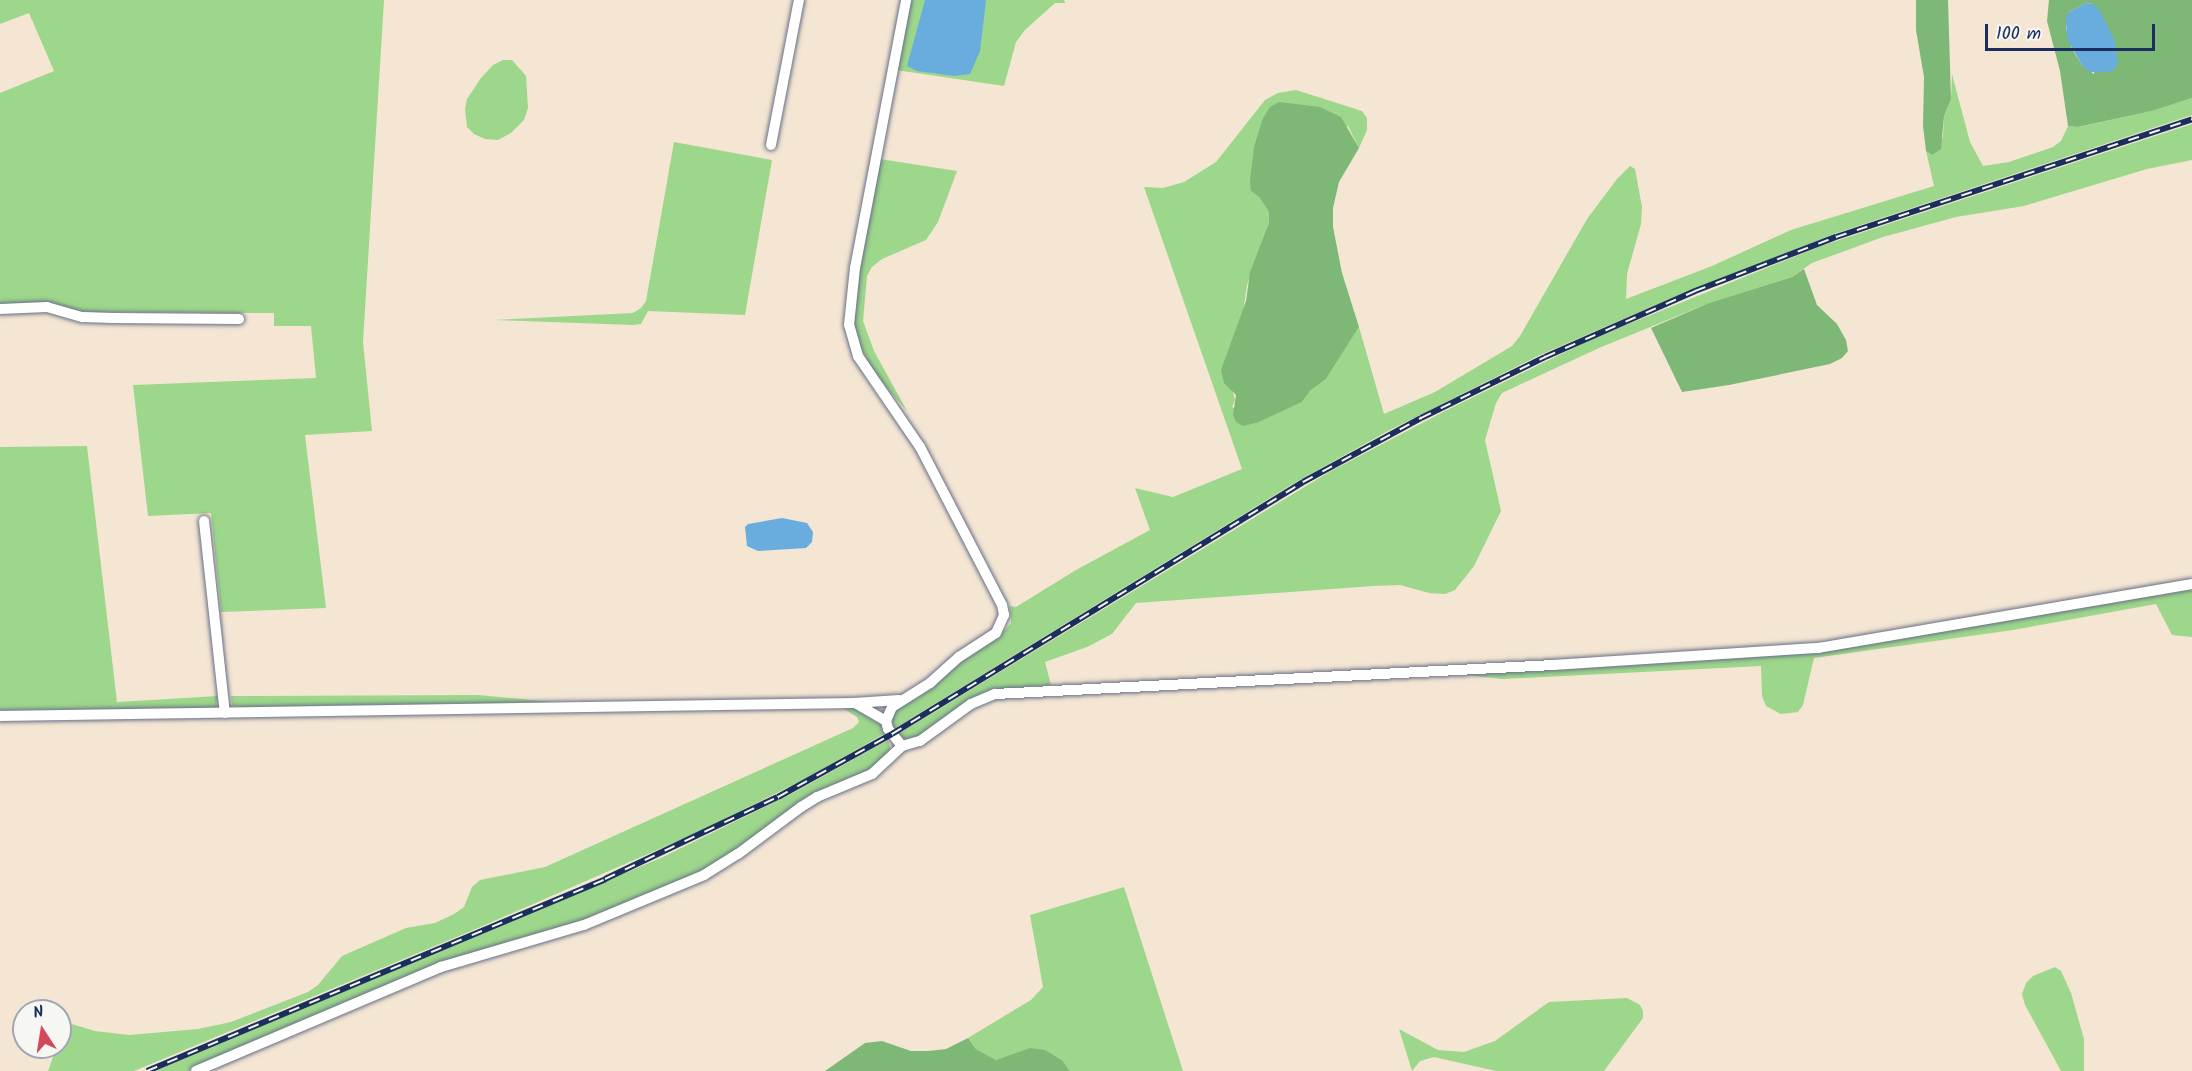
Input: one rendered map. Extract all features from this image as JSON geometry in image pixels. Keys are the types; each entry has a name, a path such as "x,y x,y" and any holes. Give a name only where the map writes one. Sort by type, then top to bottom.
{"street":[{"path":"771,145 799,0"},
{"path":"902,746 888,729 886,721 888,712 899,700 930,683 959,657 996,633 1004,615 1002,605 920,447 901,415 864,367 849,325 849,301 906,0"},
{"path":"0,309 47,307 83,317 239,319"},
{"path":"204,521 225,713"},
{"path":"196,1071 441,967 584,925 704,875 818,797 872,774 902,746 920,741 982,698 1007,692 1554,665 1818,648 2192,584"},
{"path":"0,716 854,703 899,700"},
{"path":"854,703 886,721"}],"green space":[{"path":"0,0 384,0 363,342 372,431 305,435 326,608 221,612 211,513 148,516 133,385 316,378 311,326 274,326 274,313 93,312 0,306 0,93 54,71 29,13 0,24"},
{"path":"910,0 1064,0 1065,3 1055,3 1025,30 1016,42 1004,86 896,70"},
{"path":"1916,0 1948,0 1951,99 1944,116 1941,149 1932,155 1926,151 1923,126 1924,77 1916,30"},
{"path":"2049,0 2192,0 2192,98 2152,111 2078,127 2068,126 2060,71 2047,21","holes":["2086,3 2093,4 2094,74 2082,65 2072,49 2066,28 2069,12"]},
{"path":"503,60 512,60 526,76 528,108 524,120 511,133 498,140 485,139 474,134 467,127 465,109 467,99 493,65"},
{"path":"1952,74 1970,142 1983,166 2009,162 2053,147 2061,141 2068,126 2079,127 2152,111 2192,98 2192,115 1834,234 1667,300 1540,355 1388,431 1296,482 894,729 892,718 895,710 1006,629 1011,623 1010,606 1016,607 1076,570 1150,530 1135,488 1173,497 1242,469 1144,187 1163,188 1184,182 1216,162 1265,100 1278,93 1296,90 1362,111 1367,118 1367,130 1359,148 1348,126 1251,191 1259,197 1269,212 1269,223 1247,285 1232,389 1235,400 1232,407 1259,422 1302,402 1310,391 1326,379 1359,327 1384,414 1435,392 1512,346 1520,336 1587,219 1617,179 1630,166 1635,169 1642,207 1641,224 1627,274 1626,299 1712,266 1791,230 1934,186 1926,151 1932,155 1943,137 1944,116 1951,99"},
{"path":"1279,102 1320,107 1341,117 1359,148 1339,182 1333,208 1333,227 1342,273 1359,327 1326,379 1310,391 1302,402 1259,422 1243,426 1236,422 1233,415 1236,395 1224,383 1221,370 1246,301 1250,272 1269,223 1269,212 1259,197 1251,191 1250,181 1254,147 1263,118 1270,107"},
{"path":"2192,124 2192,160 2147,169 2024,206 1956,217 1883,237 1812,263 1792,277 1709,303 1599,348 1502,393 1496,403 1485,440 1501,511 1474,566 1455,590 1445,594 1429,593 1400,585 1373,586 1136,603 1112,634 1087,647 1045,662 1051,685 990,690 969,699 920,736 905,740 898,734 1331,471 1447,410 1594,338 1821,246"},
{"path":"674,142 772,160 745,315 648,311 641,324 633,325 494,320 633,313 641,308 646,301"},
{"path":"880,159 957,171 938,222 926,240 882,259 872,267 867,276 863,321 874,351 907,411 873,372 855,335 854,292"},
{"path":"1804,269 1817,305 1837,324 1846,340 1848,351 1842,358 1830,364 1729,385 1682,392 1651,328 1709,303 1792,277"},
{"path":"87,446 117,702 218,696 216,708 0,710 0,447"},
{"path":"2192,587 2192,637 2172,635 2156,604 2013,630 1814,658 1803,705 1798,712 1781,714 1766,706 1762,696 1761,666 1502,679 1448,673 1744,657"},
{"path":"478,695 554,702 236,707 232,706 231,696"},
{"path":"842,708 853,708 882,725 884,734 805,779 696,833 471,931 134,1071 48,1071 52,1059 72,1059 72,1024 95,1031 129,1035 198,1029 231,1022 308,992 318,985 342,956 406,928 435,923 454,914 464,907 472,887 480,880 545,867 853,728 859,722 857,717"},
{"path":"888,740 891,751 868,772 801,802 721,863 589,920 507,942 188,1071 155,1071 663,857 793,793"},
{"path":"1124,887 1183,1071 1070,1071 1063,1061 1009,1056 996,1060 976,1049 968,1038 1031,1000 1043,987 1030,915"},
{"path":"2055,967 2061,971 2071,993 2084,1039 2084,1071 2061,1071 2025,1005 2022,994 2026,983 2033,976"},
{"path":"1627,998 1640,1005 1643,1018 1604,1071 1496,1071 1434,1057 1420,1061 1412,1071 1399,1029 1438,1050 1464,1052 1495,1041 1549,1002"},
{"path":"968,1038 976,1049 996,1060 1030,1048 1045,1050 1063,1061 1070,1071 825,1071 865,1043 882,1041 911,1051 928,1051 946,1049"}],"water":[{"path":"925,0 986,0 980,51 970,74 954,76 917,71 907,66"},
{"path":"2086,3 2093,4 2100,11 2114,39 2118,62 2115,69 2109,72 2090,72 2082,65 2067,39 2066,18 2069,12"},
{"path":"782,518 807,523 813,532 812,542 806,548 758,551 747,546 745,527 748,524"}],"railway":[{"path":"147,1071 605,879 778,797 892,734 1303,482 1421,418 1545,357 1695,291 1836,237 2192,119"}]}
